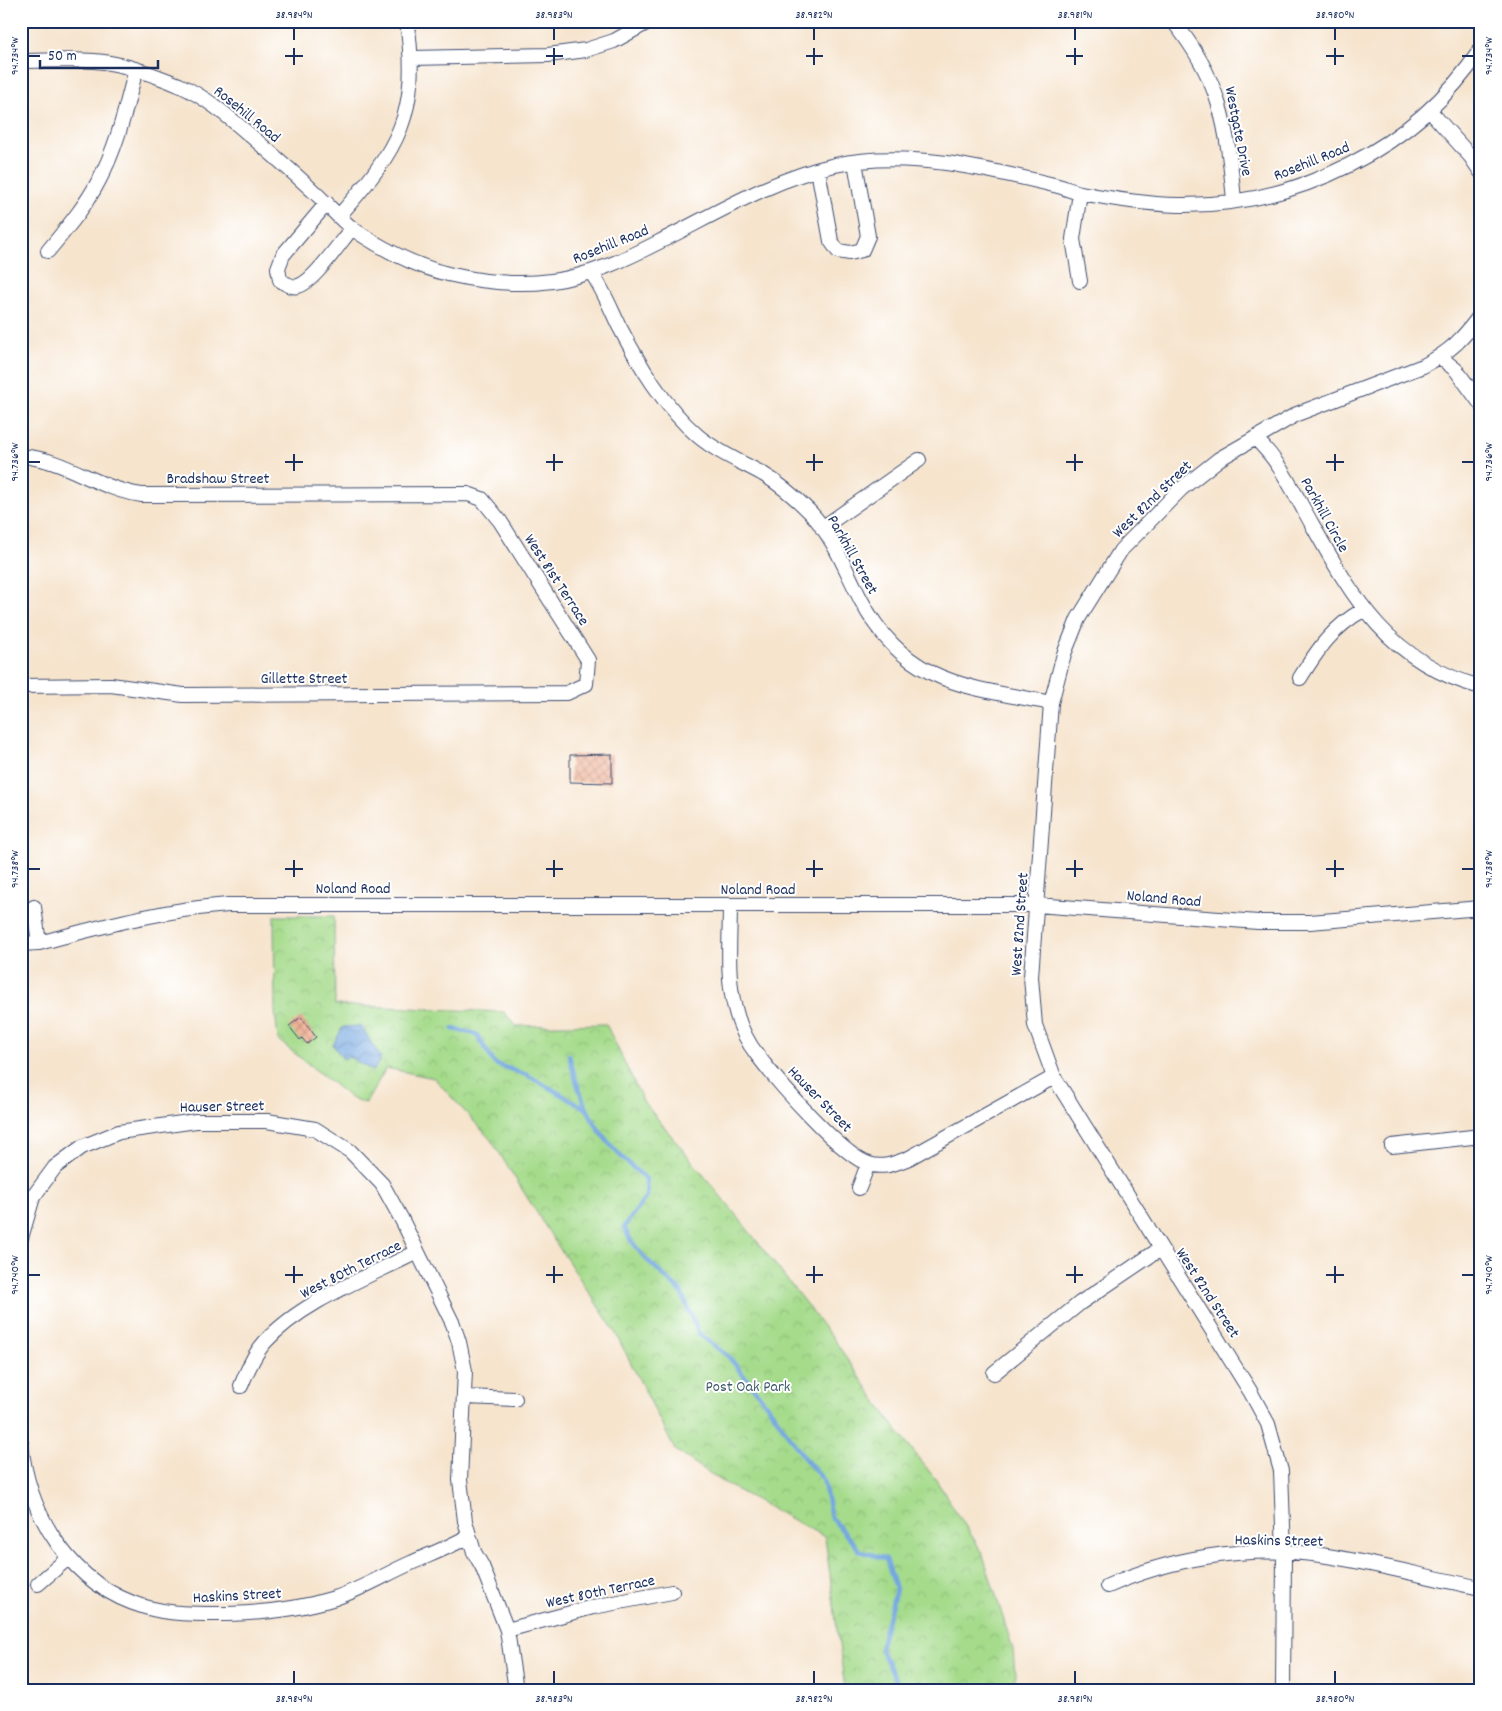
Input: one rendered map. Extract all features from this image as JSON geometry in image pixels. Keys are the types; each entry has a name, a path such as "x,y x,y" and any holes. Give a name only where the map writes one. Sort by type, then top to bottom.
{"street":[{"path":"339,216 368,182 393,146 409,101 412,58 407,21"},
{"path":"412,58 548,56 586,50 614,41 650,21"},
{"name":"Westgate Drive","path":"1173,21 1191,44 1206,70 1220,104 1234,200"},
{"name":"Rosehill Road","path":"21,61 88,60 136,69 182,86 212,104 327,203 352,228 408,260 440,272 482,282 512,284 548,282 591,272 625,259 764,189 818,170 855,162 881,159 909,159 945,163 1080,193 1178,205 1234,200 1292,189 1344,168 1373,152 1430,111 1459,79 1481,48"},
{"path":"48,251 84,205 99,181 123,120 136,69"},
{"path":"1430,111 1471,157 1481,172"},
{"path":"818,170 831,241 838,251 850,253 862,250 868,236 855,162"},
{"path":"1080,193 1073,239 1080,282"},
{"path":"327,203 284,256 278,268 280,280 288,285 298,286 309,280 352,228"},
{"name":"Parkhill Street","path":"591,272 604,291 619,324 638,358 661,394 680,418 698,436 718,450 765,475 811,513 822,528 869,616 886,638 904,656 939,678 963,686 1051,703"},
{"name":"West 82nd Street","path":"1283,1690 1284,1553 1281,1471 1268,1424 1250,1391 1054,1077 1035,1025 1031,977 1051,703 1064,654 1078,619 1122,550 1181,489 1218,459 1297,414 1423,366 1440,357 1453,349 1481,314"},
{"path":"1440,357 1456,370 1481,404"},
{"name":"Parkhill Circle","path":"1255,438 1273,455 1347,587 1364,610 1404,649 1436,669 1481,687"},
{"name":"Bradshaw Street","path":"21,456 56,464 99,484 123,492 142,495 468,494 482,499"},
{"path":"822,528 919,460"},
{"name":"West 81st Terrace","path":"482,499 500,521 588,660 586,684"},
{"path":"1300,678 1329,634 1346,620 1364,610"},
{"name":"Gillette Street","path":"21,686 111,685 182,695 547,694 567,693 586,684"},
{"name":"Noland Road","path":"21,944 39,943 144,915 183,908 228,905 1037,905 1258,922 1310,922 1481,908"},
{"name":"Hauser Street","path":"730,906 731,980 735,1007 744,1032 757,1055 832,1139 868,1164"},
{"path":"34,907 39,943"},
{"path":"859,1188 868,1164 886,1166 909,1158 1054,1077"},
{"name":"Hauser Street","path":"21,1238 33,1197 55,1167 82,1147 119,1132 196,1121 257,1121 315,1129 350,1151 382,1184 417,1252"},
{"path":"1392,1146 1481,1136"},
{"path":"994,1373 1080,1303 1160,1249"},
{"name":"West 80th Terrace","path":"241,1386 247,1371 264,1344 278,1330 304,1311 417,1252 453,1324 459,1342 465,1371 460,1480 469,1536 507,1630 516,1690"},
{"path":"465,1398 514,1399"},
{"name":"Haskins Street","path":"21,1443 25,1470 33,1498 48,1530 68,1558 98,1585 130,1602 147,1608 184,1613 254,1613 295,1608 336,1598 450,1547 469,1536"},
{"name":"Haskins Street","path":"1108,1586 1128,1577 1190,1561 1249,1553 1284,1553 1312,1554 1481,1588"},
{"path":"38,1584 68,1558"},
{"name":"West 80th Terrace","path":"507,1630 593,1607 672,1592"}],"green space":[{"name":"Post Oak Park","path":"274,916 334,916 335,1005 504,1012 516,1026 606,1024 643,1101 741,1221 835,1341 893,1425 936,1480 982,1552 1013,1649 1016,1690 845,1690 825,1537 726,1484 675,1450 614,1330 491,1140 434,1078 386,1068 366,1103 352,1099 278,1040 275,1011"}],"water":[{"path":"361,1026 381,1058 373,1071 349,1057 343,1059 333,1045 343,1027"}],"building":[{"path":"612,754 612,783 570,782 570,755"},
{"path":"301,1017 316,1037 307,1044 302,1038 300,1040 289,1026"}],"waterway":[{"path":"453,1029 476,1034 495,1064 527,1075 585,1108"},
{"path":"569,1055 580,1094 587,1110 605,1138 646,1179 647,1196 624,1227 630,1239 643,1256 681,1292 699,1334 729,1357 774,1414 805,1459 823,1479 831,1517 860,1551 886,1559 896,1589 880,1648 901,1690"}]}
